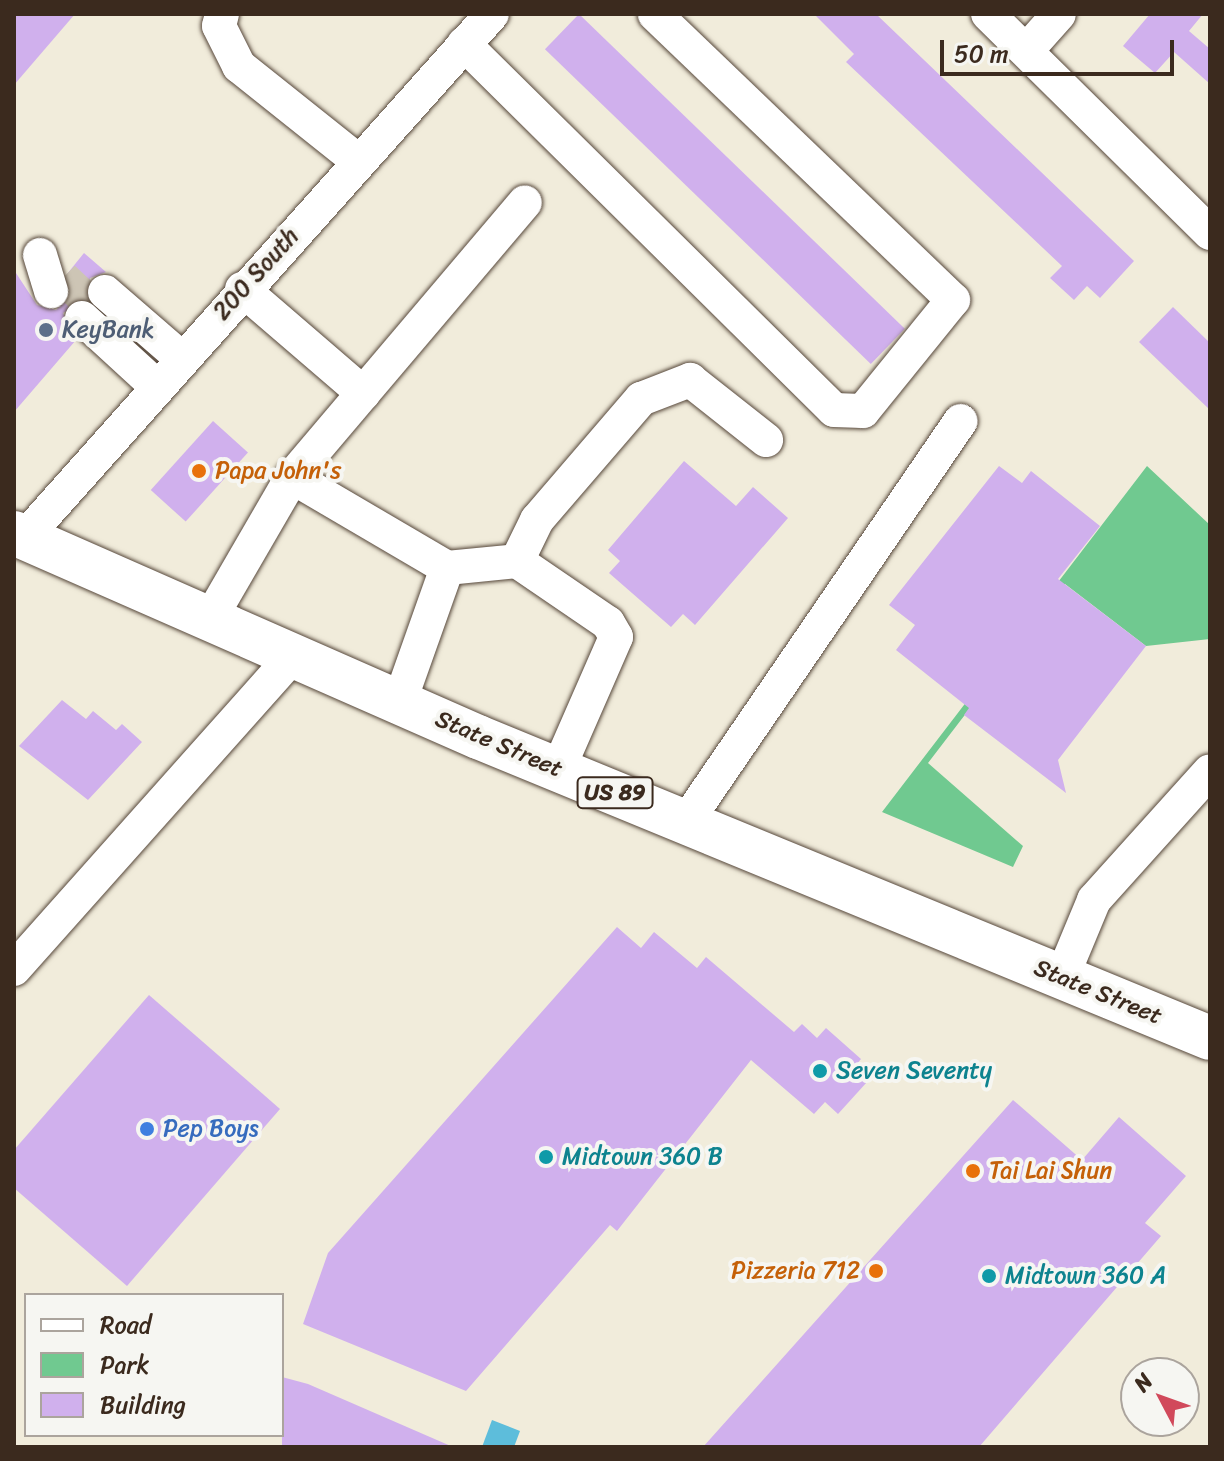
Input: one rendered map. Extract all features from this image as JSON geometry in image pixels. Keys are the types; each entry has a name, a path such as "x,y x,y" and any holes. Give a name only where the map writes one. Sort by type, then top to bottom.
{"main road":[{"name":"State Street","path":"19,535 296,653 558,770 1210,1038"}],"street":[{"path":"222,14 219,26 239,66 358,161"},
{"name":"200 South","path":"19,535 492,14"},
{"path":"464,44 834,410 863,411 953,300 655,14"},
{"path":"988,14 1210,233"},
{"path":"1027,50 1059,14"},
{"path":"211,617 292,477 525,202"},
{"path":"242,289 363,393"},
{"path":"93,305 167,371"},
{"path":"517,561 537,520 641,399 690,380 766,440"},
{"path":"686,822 961,421"},
{"path":"292,477 447,568 517,561 608,623 616,637 558,770"},
{"path":"400,701 447,568"},
{"path":"14,969 296,653"},
{"path":"1062,977 1094,900 1210,771"}],"green space":[{"path":"1147,466 1210,525 1210,639 1146,646 1065,584 928,763 1023,846 1013,867 882,812"}],"water":[{"path":"492,1420 520,1431 514,1447 482,1447"}],"building":[{"path":"14,14 75,14 14,85"},
{"path":"579,14 905,329 871,364 545,49"},
{"path":"814,14 876,14 1134,261 1100,298 1087,286 1074,300 1050,278 1062,266 846,62 854,54"},
{"path":"1150,14 1203,14 1189,31 1210,49 1210,84 1174,52 1155,73 1123,46"},
{"name":"KeyBank","path":"84,253 106,272 90,278 86,299 63,313 76,340 14,412 14,270 37,305 56,310 70,296 67,274"},
{"path":"1173,307 1210,343 1210,410 1139,342"},
{"name":"Papa John's","path":"213,421 248,452 186,522 151,490"},
{"path":"684,461 736,506 753,487 788,518 695,625 683,614 671,627 609,573 620,561 608,550"},
{"path":"999,466 1022,483 1031,471 1100,526 1058,579 1146,646 1058,760 1066,793 964,715 969,708 896,650 915,625 889,605"},
{"path":"62,700 86,719 93,711 116,730 122,724 142,742 88,800 19,746"},
{"name":"Midtown 360 B","path":"617,927 641,948 654,932 697,968 706,957 794,1032 802,1024 817,1038 826,1028 861,1059 853,1069 867,1082 838,1114 825,1102 814,1114 751,1060 617,1231 610,1225 466,1391 303,1324 328,1253"},
{"name":"Pep Boys","path":"149,995 280,1109 127,1286 14,1188 14,1150"},
{"name":"Midtown 360 A","path":"1013,1100 1082,1160 1119,1117 1186,1176 1145,1223 1161,1236 979,1447 703,1447"},
{"path":"284,1378 308,1384 453,1447 282,1447"}],"tunnel":[{"path":"63,278 93,306"}],"place":[{"name":"KeyBank","path":"46,330"},
{"name":"Papa John's","path":"199,471"},
{"name":"Seven Seventy","path":"820,1071"},
{"name":"Pep Boys","path":"147,1129"},
{"name":"Midtown 360 B","path":"546,1157"},
{"name":"Tai Lai Shun","path":"973,1171"},
{"name":"Pizzeria 712","path":"876,1271"},
{"name":"Midtown 360 A","path":"989,1276"}]}
